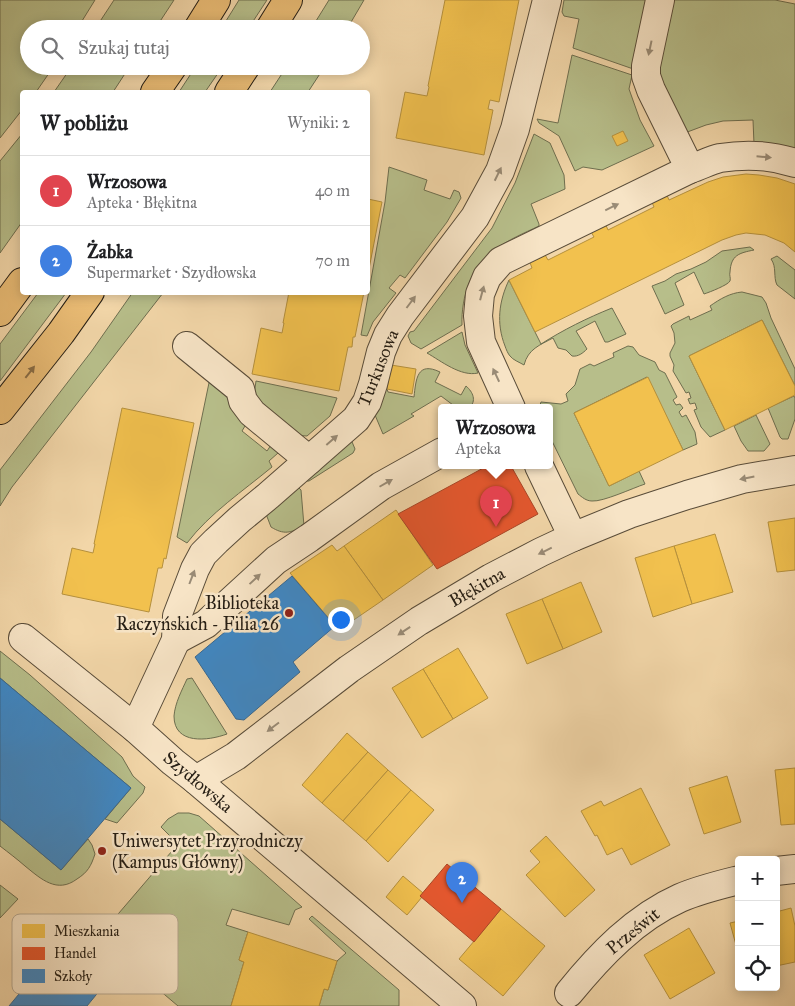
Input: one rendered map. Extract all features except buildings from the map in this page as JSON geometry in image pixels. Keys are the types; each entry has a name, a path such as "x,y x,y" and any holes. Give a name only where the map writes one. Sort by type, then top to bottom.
{"main road":[{"path":"204,20 216,0"},
{"path":"276,20 288,0"},
{"path":"156,90 167,75"},
{"path":"230,90 240,75"},
{"path":"0,312 20,285"},
{"path":"0,410 61,333 88,295"}],"street":[{"name":"Turkusowa","path":"134,728 176,640 177,616 195,569 203,554 240,519 356,419 367,402 381,352 388,335 400,316 475,217 500,171 518,120 548,0"},
{"path":"660,0 646,66 646,76 690,169"},
{"path":"509,404 481,342 478,316 480,294 487,277 501,261 690,169 719,158 760,156 782,158 795,163"},
{"path":"187,346 240,389 243,401 252,412 309,460"},
{"path":"176,640 206,624 276,560 381,486 438,454"},
{"path":"540,469 573,537"},
{"name":"Błękitna","path":"196,780 236,756 349,669 419,621 491,578 573,537 629,514 742,479 795,470"},
{"name":"Szydłowska","path":"23,638 134,728 462,1006"},
{"path":"780,871 795,869"},
{"name":"Prześwit","path":"569,992 590,967 640,921 680,898 704,889 735,881"}],"green space":[{"path":"0,0 95,0 83,20 20,20 20,75 48,75 37,90 20,90 20,113 0,138"},
{"path":"114,0 174,0 161,20 101,20"},
{"path":"239,0 267,0 254,20 227,20"},
{"path":"329,0 364,0 352,20 317,20"},
{"path":"564,0 653,0 639,71 573,48 579,19 564,16 562,12"},
{"path":"669,0 775,0 795,4 795,150 754,144 753,120 723,121 682,134 656,79"},
{"path":"572,55 632,75 629,89 640,120 654,146 602,170 583,167 575,171 559,136 539,123 537,119 558,123"},
{"path":"66,75 124,75 114,90 55,90"},
{"path":"190,75 217,75 206,90 180,90"},
{"path":"281,75 319,75 309,90 271,90"},
{"path":"534,134 550,143 564,175 565,189 531,204 539,226 505,243 486,257 469,283 463,304 462,325 421,349 411,343 408,336 410,332 414,331 492,228 515,183"},
{"path":"20,136 20,225 0,253 0,161"},
{"path":"389,167 427,180 424,190 450,199 454,190 459,192 461,198 447,222 405,278 400,275 389,288 396,293 373,322 367,336 361,335 368,295 370,295 370,285 385,202"},
{"path":"750,247 754,250 744,252 734,258 729,283 704,294 694,272 675,283 684,305 665,314 652,286 706,262 722,251"},
{"path":"777,256 795,270 795,299 777,285 774,265 771,259"},
{"path":"509,280 541,344 528,355 524,365 513,359 506,349 500,329 501,304"},
{"path":"742,292 762,297 766,303 795,369 795,386 762,320 689,356 725,430 710,437 701,427 694,410 697,409 695,403 690,404 688,399 691,398 689,392 686,393 673,371 674,365 670,353 675,343 671,326 689,316 690,320 712,310 710,306 718,301 729,295"},
{"path":"37,295 64,295 0,381 0,344"},
{"path":"131,295 161,295 12,487 0,506 0,470 91,352"},
{"path":"612,308 626,334 605,342 595,321 576,331 587,349 576,356 572,356 566,350 558,348 553,338 541,344 575,324"},
{"path":"462,332 465,345 478,373 472,374 458,371 427,353"},
{"path":"628,346 633,347 639,355 655,362 659,370 665,373 677,397 673,400 676,405 680,404 683,408 679,412 682,417 686,415 695,432 697,444 683,450 647,377 574,413 609,486 639,471 645,484 597,501 592,501 584,499 578,494 553,443 553,404 540,404 541,402 561,404 568,401 566,394 575,385 580,369 590,364 594,366 614,357 613,353"},
{"path":"391,365 388,392 414,397 419,374 422,370 432,369 440,372 435,382 461,395 466,386 471,391 473,400 472,404 452,404 441,396 411,414 414,416 383,434 375,415 371,412"},
{"path":"210,378 221,386 234,410 248,421 242,431 267,451 273,442 281,454 278,453 269,461 272,467 216,512 187,543 177,537"},
{"path":"256,381 337,398 330,416 307,436 292,435 263,411 254,395"},
{"path":"794,396 795,419 788,439 782,439 768,408"},
{"path":"756,415 770,444 764,451 748,451 734,426"},
{"path":"350,437 355,449 353,453 309,481 302,478"},
{"path":"293,485 301,490 304,526 291,532 283,532 271,527 266,514"},
{"path":"0,651 30,675 122,757 133,776 145,787 143,793 117,823 105,819 131,788 0,678"},
{"path":"192,678 227,734 211,738 193,739 180,732 175,725 174,716 179,697 187,679"},
{"path":"178,813 189,813 199,816 302,907 295,910 289,925 232,909 226,925 248,932 239,960 244,962 231,1006 178,1006 164,994 178,994 178,914 118,914 178,844 161,827 168,819"},
{"path":"0,819 61,870 88,839 95,854 84,874 77,879 63,885 50,883 43,880 0,846"},
{"path":"0,885 18,899 0,918"},
{"path":"312,916 399,990 399,1006 319,1006 324,989 328,990 337,961 346,953 309,919"}],"place":[{"name":"Wrzosowa","path":"496,527"},
{"name":"Biblioteka Raczyńskich - Filia 26","path":"289,613"},
{"name":"Uniwersytet Przyrodniczy (Kampus Główny)","path":"102,851"},
{"name":"Żabka","path":"462,903"}]}
